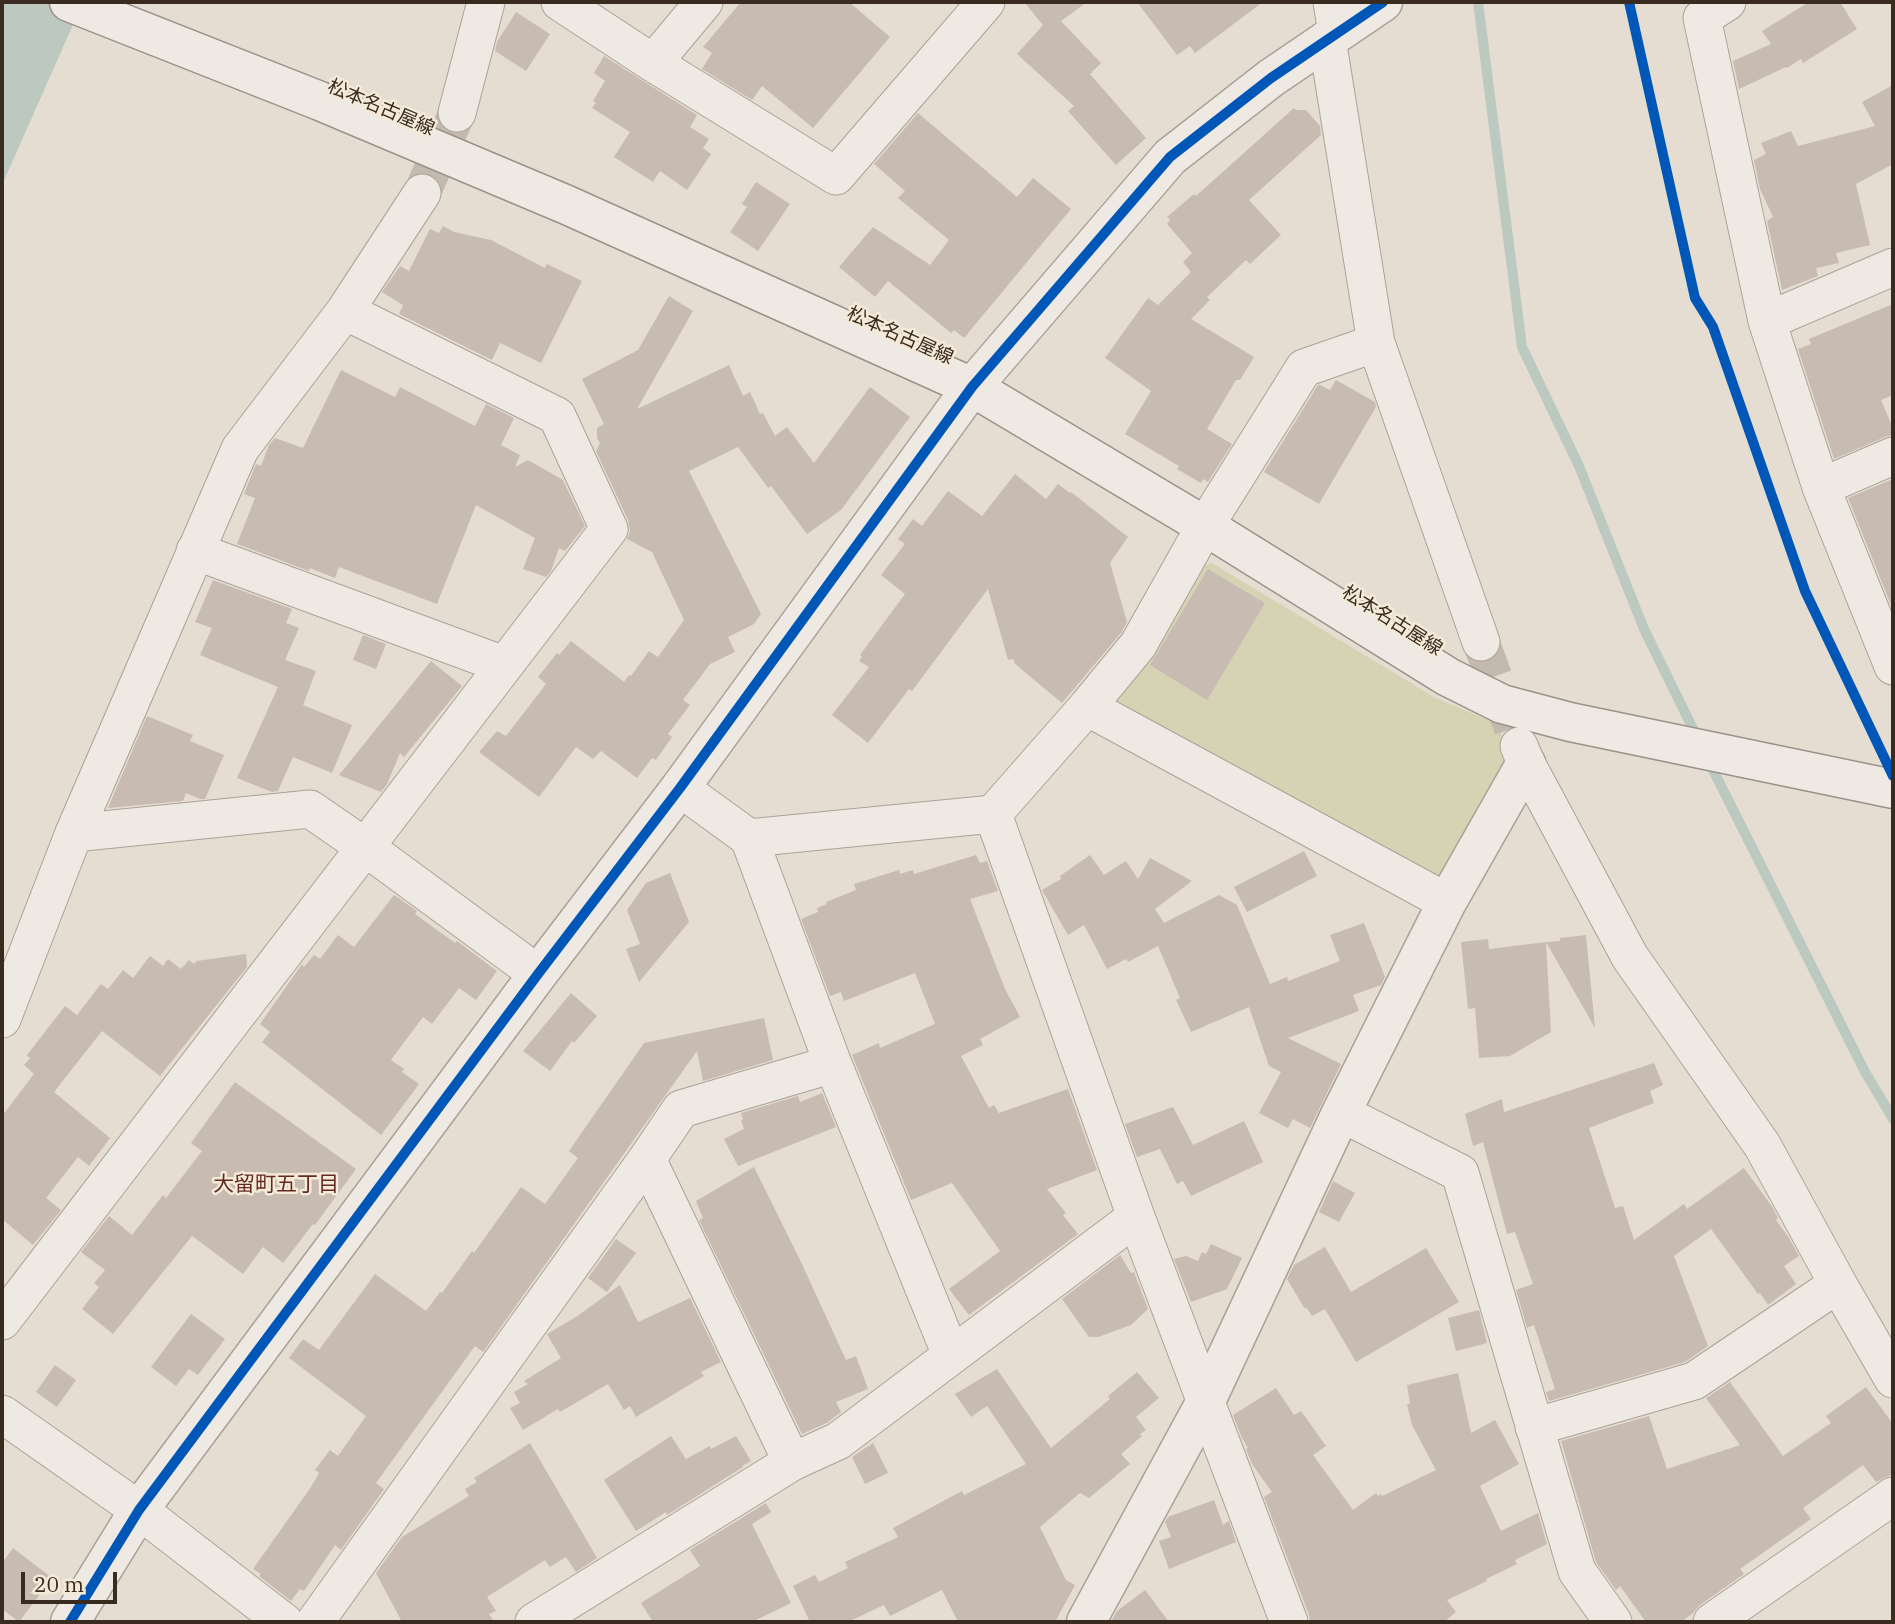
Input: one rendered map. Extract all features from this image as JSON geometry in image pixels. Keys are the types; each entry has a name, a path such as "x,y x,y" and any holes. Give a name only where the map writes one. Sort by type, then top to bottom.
{"street":[{"name":"松本名古屋線","path":"69,2 303,94 567,205 972,387 1205,526 1448,677 1502,704 1606,730 1880,786"},
{"path":"457,113 486,2"},
{"path":"560,2 836,176 986,2"},
{"path":"653,63 704,2"},
{"path":"70,1622 139,1510 538,974 680,788 972,387 1171,157 1271,78 1332,25 1382,2"},
{"path":"1727,2 1702,18 1767,321 1821,487 1893,666"},
{"path":"1332,25 1376,343 1481,642"},
{"path":"2,1019 74,833 240,449 345,311 422,193"},
{"path":"1767,321 1893,267"},
{"path":"2,1321 609,529 557,416 345,311"},
{"path":"748,838 993,814 1138,645 1205,526 1304,368 1376,343"},
{"path":"1821,487 1893,456"},
{"path":"195,551 504,665"},
{"path":"1087,707 1447,902"},
{"path":"1086,1622 1205,1403 1340,1113 1522,755"},
{"path":"1522,755 1630,957 1762,1145 1893,1379"},
{"path":"680,788 748,838 833,1064 951,1355"},
{"path":"74,833 310,809 538,974"},
{"path":"993,814 1136,1217 1289,1622"},
{"path":"315,1622 648,1159 681,1108 833,1064"},
{"path":"1340,1113 1460,1173 1577,1570 1614,1622"},
{"path":"648,1159 792,1462"},
{"path":"534,1622 792,1462 838,1441 1136,1217"},
{"path":"1534,1427 1694,1381 1838,1284"},
{"path":"2,1414 139,1510 284,1622"},
{"path":"1712,1622 1893,1496"}],"shaded area":[{"path":"2,2 83,2 2,185"},
{"path":"1212,563 1434,697 1497,724 1506,744 1506,758 1446,875 1432,880 1109,699 1198,567"}],"building":[{"path":"741,2 849,2 890,37 813,128 762,86 752,100 702,69 712,53 703,47"},
{"path":"1024,2 1087,2 1061,21 1101,63 1090,74 1146,138 1116,165 1068,111 1074,106 1017,54 1043,25"},
{"path":"1137,2 1263,2 1195,53 1190,46 1177,55"},
{"path":"1809,2 1840,2 1857,29 1803,63 1801,59 1739,89 1733,61 1771,44 1762,31"},
{"path":"516,12 550,34 526,71 495,51 497,42"},
{"path":"604,56 697,115 690,127 709,139 703,148 711,154 687,190 660,171 653,182 614,157 630,132 592,108 596,103 593,101 605,81 594,73"},
{"path":"1893,85 1893,164 1856,184 1870,245 1836,253 1839,263 1816,268 1818,276 1782,290 1767,221 1773,217 1760,189 1754,160 1766,154 1761,143 1791,131 1798,146 1875,126 1862,102"},
{"path":"1294,108 1306,110 1320,126 1321,135 1249,200 1281,235 1250,264 1246,260 1207,297 1210,300 1191,319 1254,357 1240,380 1236,380 1207,429 1232,444 1208,482 1203,479 1201,483 1177,469 1179,466 1125,434 1151,391 1105,358 1148,298 1158,305 1191,272 1183,262 1192,253 1167,224 1170,220 1167,217 1194,194 1196,196"},
{"path":"918,113 1017,197 1033,178 1071,209 964,338 954,330 951,333 888,281 875,297 839,267 873,227 930,265 949,240 898,198 905,191 874,164"},
{"path":"756,182 790,204 758,251 730,232 747,207 742,204"},
{"path":"443,226 454,232 491,240 545,268 547,264 582,281 541,363 500,343 492,360 399,314 403,305 382,292 400,266 409,271 430,229 439,233"},
{"path":"669,296 693,311 637,409 729,365 743,396 750,392 760,414 763,413 775,436 787,427 814,463 870,387 910,417 841,510 807,534 738,447 689,471 761,614 754,624 728,637 735,652 710,664 683,700 690,705 668,734 672,737 656,760 652,758 637,778 601,751 593,759 576,747 539,797 479,752 497,731 506,736 546,684 538,677 557,653 559,655 571,641 624,682 649,651 658,657 684,620 652,552 627,539 630,531 628,520 596,451 600,443 597,428 604,424 582,379 638,350"},
{"path":"1893,304 1893,395 1881,400 1893,428 1893,435 1834,459 1798,349 1811,344 1809,339"},
{"path":"341,370 395,397 400,387 475,426 486,404 514,418 501,445 520,455 515,467 528,460 563,480 585,526 565,551 559,548 551,571 546,577 523,569 535,538 476,505 437,604 339,567 335,578 237,544 255,498 244,494 256,464 261,466 269,445 275,438 303,448"},
{"path":"1336,380 1375,402 1376,407 1319,504 1264,472 1318,385 1330,390"},
{"path":"1015,474 1046,499 1058,484 1128,537 1110,563 1127,622 1121,633 1062,703 1015,664 1013,659 1008,660 988,589 912,691 909,689 868,743 832,715 869,667 859,661 862,657 860,655 905,594 881,575 905,544 898,539 913,519 922,526 948,491 982,516"},
{"path":"1893,479 1893,610 1848,498"},
{"path":"1208,569 1265,603 1207,700 1150,665"},
{"path":"213,580 292,609 286,623 299,628 285,660 316,671 303,705 352,725 332,773 293,757 278,791 272,792 237,778 278,687 200,655 212,628 195,622"},
{"path":"363,635 386,644 376,669 353,660"},
{"path":"431,661 462,686 404,757 400,753 381,792 339,775"},
{"path":"147,716 193,735 190,741 224,755 205,799 186,793 183,801 108,808"},
{"path":"1304,851 1317,876 1247,912 1234,887"},
{"path":"976,855 980,863 987,861 998,891 970,899 1005,989 1020,1017 980,1039 983,1045 961,1056 989,1108 994,1105 999,1113 1068,1089 1097,1170 1047,1189 1078,1234 969,1315 949,1289 1000,1251 952,1183 911,1200 852,1055 879,1043 880,1048 935,1024 915,973 844,1001 841,992 830,996 801,919 818,912 817,908 827,904 826,902 856,890 854,884 899,870 900,874 913,870 914,874"},
{"path":"1090,855 1104,875 1126,861 1138,879 1150,858 1192,881 1155,909 1164,923 1219,895 1237,905 1270,984 1287,977 1288,981 1340,961 1330,935 1364,923 1385,977 1381,985 1353,995 1359,1011 1288,1038 1341,1064 1310,1128 1293,1119 1288,1128 1259,1113 1281,1072 1269,1066 1249,1007 1191,1032 1176,1000 1180,998 1158,946 1128,962 1126,959 1107,969 1084,925 1068,935 1042,890 1061,879 1060,876"},
{"path":"670,873 689,922 639,982 626,949 640,944 627,910 646,883"},
{"path":"394,895 417,911 415,914 497,971 476,1000 459,988 432,1024 423,1017 391,1060 419,1084 381,1135 262,1042 270,1032 260,1024 302,964 304,967 314,955 320,959 338,935 354,947"},
{"path":"1586,935 1595,1028 1546,942"},
{"path":"1488,939 1489,949 1546,942 1551,1032 1510,1056 1479,1058 1475,1008 1468,1009 1461,942"},
{"path":"246,954 247,967 160,1076 102,1031 54,1092 110,1138 89,1166 78,1157 46,1198 61,1210 33,1245 2,1219 2,1116 34,1074 24,1065 30,1058 27,1055 65,1006 77,1015 101,984 108,989 123,970 133,978 150,956 163,966 168,959 181,969 189,960 194,964 197,961"},
{"path":"571,993 597,1016 574,1043 572,1041 550,1071 523,1051"},
{"path":"764,1018 773,1060 703,1081 697,1051 483,1352 475,1346 376,1483 384,1489 341,1550 335,1545 304,1591 300,1589 291,1601 259,1576 261,1574 253,1569 311,1487 319,1473 315,1470 330,1450 338,1456 366,1416 289,1358 303,1339 319,1350 375,1274 426,1311 472,1251 474,1253 521,1187 545,1204 578,1158 569,1151 644,1043"},
{"path":"1654,1063 1663,1085 1650,1091 1654,1103 1589,1128 1615,1208 1623,1206 1634,1240 1684,1204 1687,1209 1744,1168 1773,1208 1778,1218 1776,1220 1799,1256 1784,1266 1796,1284 1768,1305 1711,1229 1674,1256 1708,1346 1685,1362 1549,1401 1546,1392 1555,1389 1534,1325 1527,1328 1516,1290 1533,1284 1515,1232 1507,1234 1483,1142 1473,1146 1465,1114 1502,1099 1504,1112"},
{"path":"235,1082 356,1169 283,1263 263,1247 243,1274 192,1236 113,1334 82,1309 99,1287 94,1283 105,1270 81,1252 109,1216 132,1235 163,1195 166,1198 202,1151 191,1143"},
{"path":"822,1093 836,1127 738,1166 724,1139 744,1129 741,1113 798,1096 800,1102"},
{"path":"1173,1107 1193,1145 1244,1121 1263,1162 1191,1196 1183,1181 1177,1184 1160,1149 1137,1157 1125,1124"},
{"path":"754,1167 846,1360 856,1356 868,1389 836,1402 841,1412 827,1423 802,1434 699,1220 703,1218 696,1201"},
{"path":"1333,1181 1355,1193 1339,1222 1319,1212"},
{"path":"616,1239 636,1253 607,1292 588,1278"},
{"path":"1211,1244 1242,1258 1227,1289 1191,1302 1174,1259 1186,1256 1198,1261 1202,1252 1206,1254"},
{"path":"1325,1247 1351,1292 1426,1248 1459,1302 1356,1362 1325,1309 1312,1316 1287,1279 1294,1265"},
{"path":"1120,1255 1131,1273 1134,1272 1148,1309 1131,1325 1098,1337 1089,1337 1062,1299"},
{"path":"620,1285 638,1322 690,1298 721,1362 701,1372 704,1376 636,1417 630,1406 624,1410 608,1384 523,1430 510,1408 520,1403 514,1392 528,1384 524,1381 561,1358 547,1334"},
{"path":"1479,1310 1487,1343 1456,1351 1448,1318"},
{"path":"191,1314 225,1339 198,1375 189,1369 176,1386 151,1367"},
{"path":"55,1365 76,1380 57,1407 36,1392"},
{"path":"997,1369 1051,1448 1110,1399 1108,1396 1137,1372 1159,1398 1136,1417 1146,1430 1121,1454 1130,1464 1089,1498 1080,1493 1040,1527 1066,1580 1075,1585 1055,1622 958,1622 942,1590 890,1616 884,1605 848,1622 810,1622 793,1586 815,1575 819,1582 848,1568 845,1562 898,1537 893,1528 962,1491 964,1495 1026,1464 987,1406 971,1417 955,1394"},
{"path":"1458,1373 1471,1433 1495,1420 1519,1464 1480,1486 1501,1531 1538,1513 1547,1544 1515,1560 1517,1564 1486,1579 1487,1581 1447,1600 1456,1612 1444,1622 1310,1622 1264,1497 1272,1492 1252,1464 1233,1415 1276,1388 1294,1415 1301,1411 1326,1446 1313,1455 1353,1510 1376,1493 1382,1496 1436,1470 1412,1425 1407,1404 1410,1404 1407,1385"},
{"path":"1730,1382 1783,1456 1831,1423 1826,1416 1866,1387 1893,1424 1893,1474 1876,1482 1863,1465 1803,1508 1811,1519 1740,1569 1744,1574 1681,1622 1646,1622 1620,1586 1616,1590 1596,1562 1561,1441 1649,1416 1667,1469 1740,1445 1706,1398"},
{"path":"671,1436 686,1459 736,1436 751,1461 667,1515 666,1512 636,1531 604,1480"},
{"path":"530,1443 597,1558 576,1572 566,1557 550,1567 545,1560 487,1597 496,1611 489,1614 494,1622 402,1622 376,1573 402,1537 469,1496 465,1489 477,1482 474,1478"},
{"path":"873,1443 888,1473 865,1484 852,1457"},
{"path":"1214,1500 1223,1525 1229,1521 1236,1542 1169,1569 1159,1541 1171,1537 1165,1522 1168,1517"},
{"path":"766,1503 771,1512 752,1524 791,1603 752,1622 653,1622 641,1603 700,1566 690,1550"},
{"path":"13,1548 52,1578 19,1622 2,1609 2,1563"},
{"path":"1145,1590 1169,1622 1111,1622 1117,1611"}],"waterway":[{"path":"1478,2 1522,347 1579,466 1644,629 1698,739"},
{"path":"1709,762 1865,1072 1893,1119"}],"tunnel":[{"path":"422,193 457,113"},
{"path":"1481,642 1519,746"}],"cycle path":[{"path":"70,1622 139,1510 538,974 680,788 972,387 1170,157 1271,78 1383,2"},
{"path":"1629,2 1695,298 1713,327 1805,591 1893,776"}],"district":[{"name":"大留町五丁目","path":"276,1185"}]}
